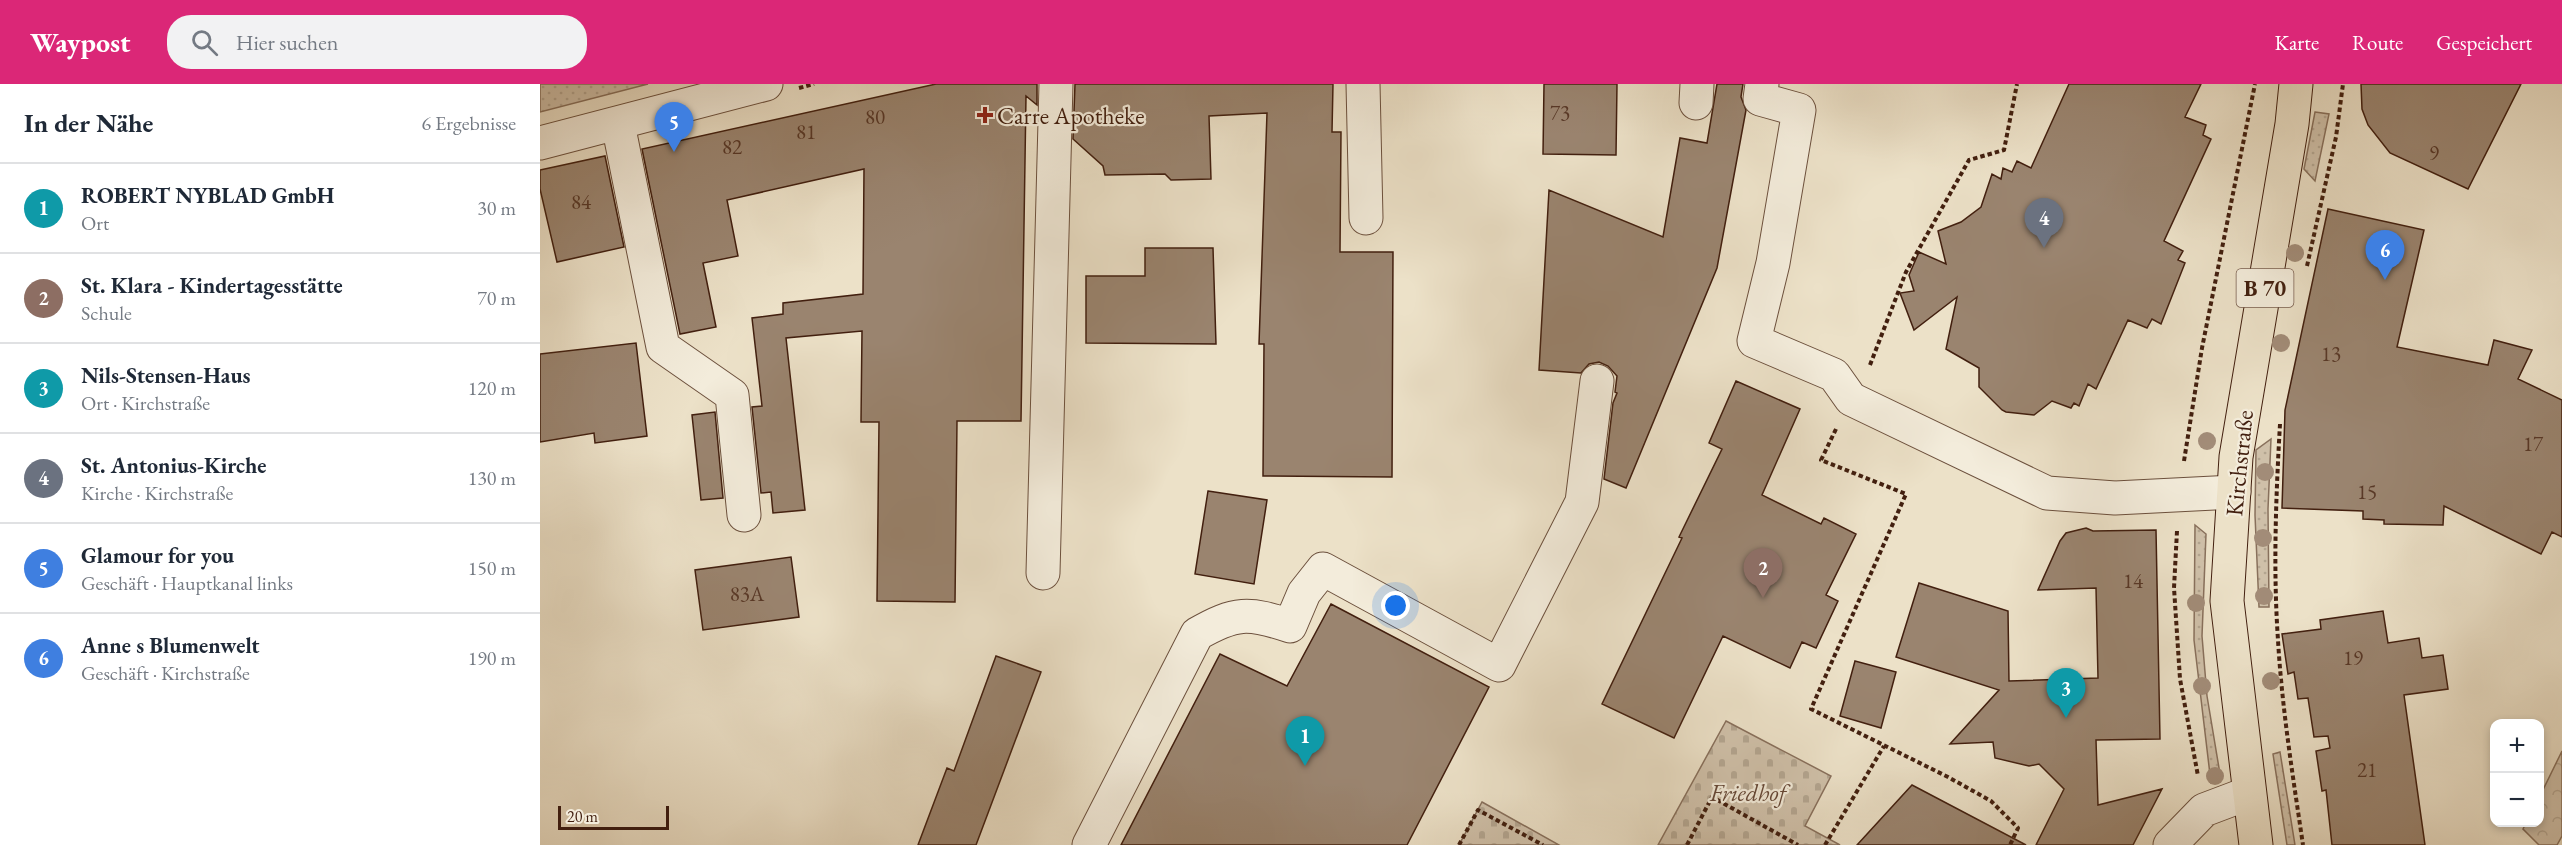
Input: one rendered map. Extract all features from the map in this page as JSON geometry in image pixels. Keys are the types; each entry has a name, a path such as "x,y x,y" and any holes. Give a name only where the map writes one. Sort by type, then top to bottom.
{"main road":[{"name":"Kirchstraße","path":"2256,845 2227,601 2236,457 2292,124 2296,84"}],"street":[{"path":"540,143 766,84"},
{"path":"1043,573 1056,84"},
{"path":"1363,84 1366,218"},
{"path":"1762,84 1760,99 1799,110 1773,263 1754,341 1834,375 1851,399 2047,493 2115,498 2234,492"},
{"path":"618,124 663,347 732,395 744,515"},
{"path":"1089,845 1197,634 1222,619 1259,615 1290,626 1304,593 1323,569 1499,665 1582,502 1597,381"},
{"path":"2170,845 2204,810 2249,793"}],"path":[{"path":"2010,845 2018,828 1991,801 1811,708 1906,494 1821,460 1851,399 1867,373 1906,272 1969,159 2004,150 2017,84"},
{"path":"2204,810 2180,679 2174,588 2179,493 2202,348 2255,84"},
{"path":"2306,273 2336,137 2343,84"},
{"path":"2282,413 2277,486 2277,638 2290,760 2303,845"},
{"path":"1825,845 1884,746"},
{"path":"1687,845 1712,797 1798,845"},
{"path":"1459,845 1478,810 1543,845"}],"green space":[{"path":"540,84 648,84 540,112"},
{"path":"2315,112 2329,114 2315,181 2304,169"},
{"path":"2271,439 2268,509 2269,607 2259,607 2255,515 2256,450"},
{"path":"2195,525 2206,534 2202,636 2207,696 2221,780 2211,783 2194,640"},
{"name":"Friedhof","path":"1726,721 1831,776 1805,826 1840,845 1658,845"},
{"path":"2562,751 2562,836 2557,845 2539,845 2523,829 2524,827 2544,827 2544,788"},
{"path":"2280,752 2295,845 2287,845 2273,754"},
{"path":"1482,802 1559,845 1459,845"}],"building":[{"path":"936,84 1037,84 1037,105 1026,96 1021,421 957,421 955,602 877,601 879,422 861,422 862,331 786,338 805,510 773,513 771,492 761,493 752,407 762,406 752,318 783,314 783,303 863,294 864,169 727,200 738,256 703,263 716,327 680,334 642,149"},
{"path":"1075,84 1333,84 1332,132 1341,132 1340,252 1393,252 1392,477 1263,476 1264,344 1259,344 1267,113 1209,116 1211,179 1171,180 1165,174 1105,175 1103,166 1073,139"},
{"path":"1544,84 1617,84 1616,155 1543,154"},
{"path":"1717,84 1743,84 1741,97 1746,110 1717,268 1626,488 1604,479 1613,403 1617,393 1615,392 1617,376 1608,366 1599,362 1589,364 1581,373 1539,370 1549,190 1663,237 1680,138 1707,143"},
{"path":"2069,84 2201,84 2185,117 2206,125 2203,135 2211,139 2164,241 2183,251 2178,260 2185,263 2161,324 2152,319 2147,328 2128,320 2096,389 2088,384 2079,406 2074,403 2071,408 2052,401 2034,415 2006,412 1979,387 1979,368 1946,349 1957,297 1914,330 1900,293 1914,291 1909,275 1919,252 1946,264 1938,231 1961,222 1981,207 1992,174 2001,179 2003,168 2012,172 2017,161 2031,168"},
{"path":"2361,84 2521,84 2468,189 2390,153 2368,125 2362,109"},
{"path":"605,156 624,247 557,262 540,189 540,170"},
{"path":"2328,209 2424,230 2397,347 2488,365 2494,340 2532,350 2518,379 2562,400 2562,537 2552,532 2541,554 2444,506 2443,525 2384,524 2384,520 2363,519 2363,511 2282,508 2285,410"},
{"path":"1145,248 1213,248 1216,344 1086,343 1086,276 1145,276"},
{"path":"636,343 647,436 595,443 594,433 540,442 540,354"},
{"path":"1736,381 1800,409 1762,495 1821,524 1824,518 1856,534 1826,595 1838,601 1816,648 1802,642 1790,668 1723,636 1674,738 1602,704 1722,449 1709,443"},
{"path":"715,412 723,498 701,500 692,415"},
{"path":"1208,491 1267,500 1254,584 1195,574"},
{"path":"2086,528 2093,531 2156,530 2160,739 2096,740 2098,805 2162,789 2133,845 2036,845 2064,789 2039,764 2029,766 1995,758 1993,742 1950,744 1999,690 1896,657 1919,583 2008,611 2009,681 2098,678 2096,588 2038,590 2060,541 2066,533"},
{"path":"791,557 799,617 703,630 695,570"},
{"path":"1331,604 1489,687 1407,845 1121,845 1220,654 1287,686"},
{"path":"2383,611 2388,643 2419,638 2422,658 2443,655 2448,689 2404,695 2425,845 2332,845 2326,790 2322,791 2316,751 2330,748 2328,736 2314,737 2308,698 2298,699 2294,672 2288,674 2282,634 2321,629 2320,620"},
{"path":"996,656 1041,672 976,845 918,845 947,768 954,771"},
{"path":"1855,661 1896,672 1881,728 1840,716"},
{"path":"1912,785 2026,845 1857,845"}],"place":[{"name":"Carre Apotheke","path":"985,115"},
{"name":"Glamour for you","path":"674,152"},
{"name":"St. Antonius-Kirche","path":"2044,248"},
{"name":"Anne s Blumenwelt","path":"2385,280"},
{"name":"St. Klara - Kindertagesstätte","path":"1763,598"},
{"name":"Nils-Stensen-Haus","path":"2066,718"},
{"name":"ROBERT NYBLAD GmbH","path":"1305,766"}]}
